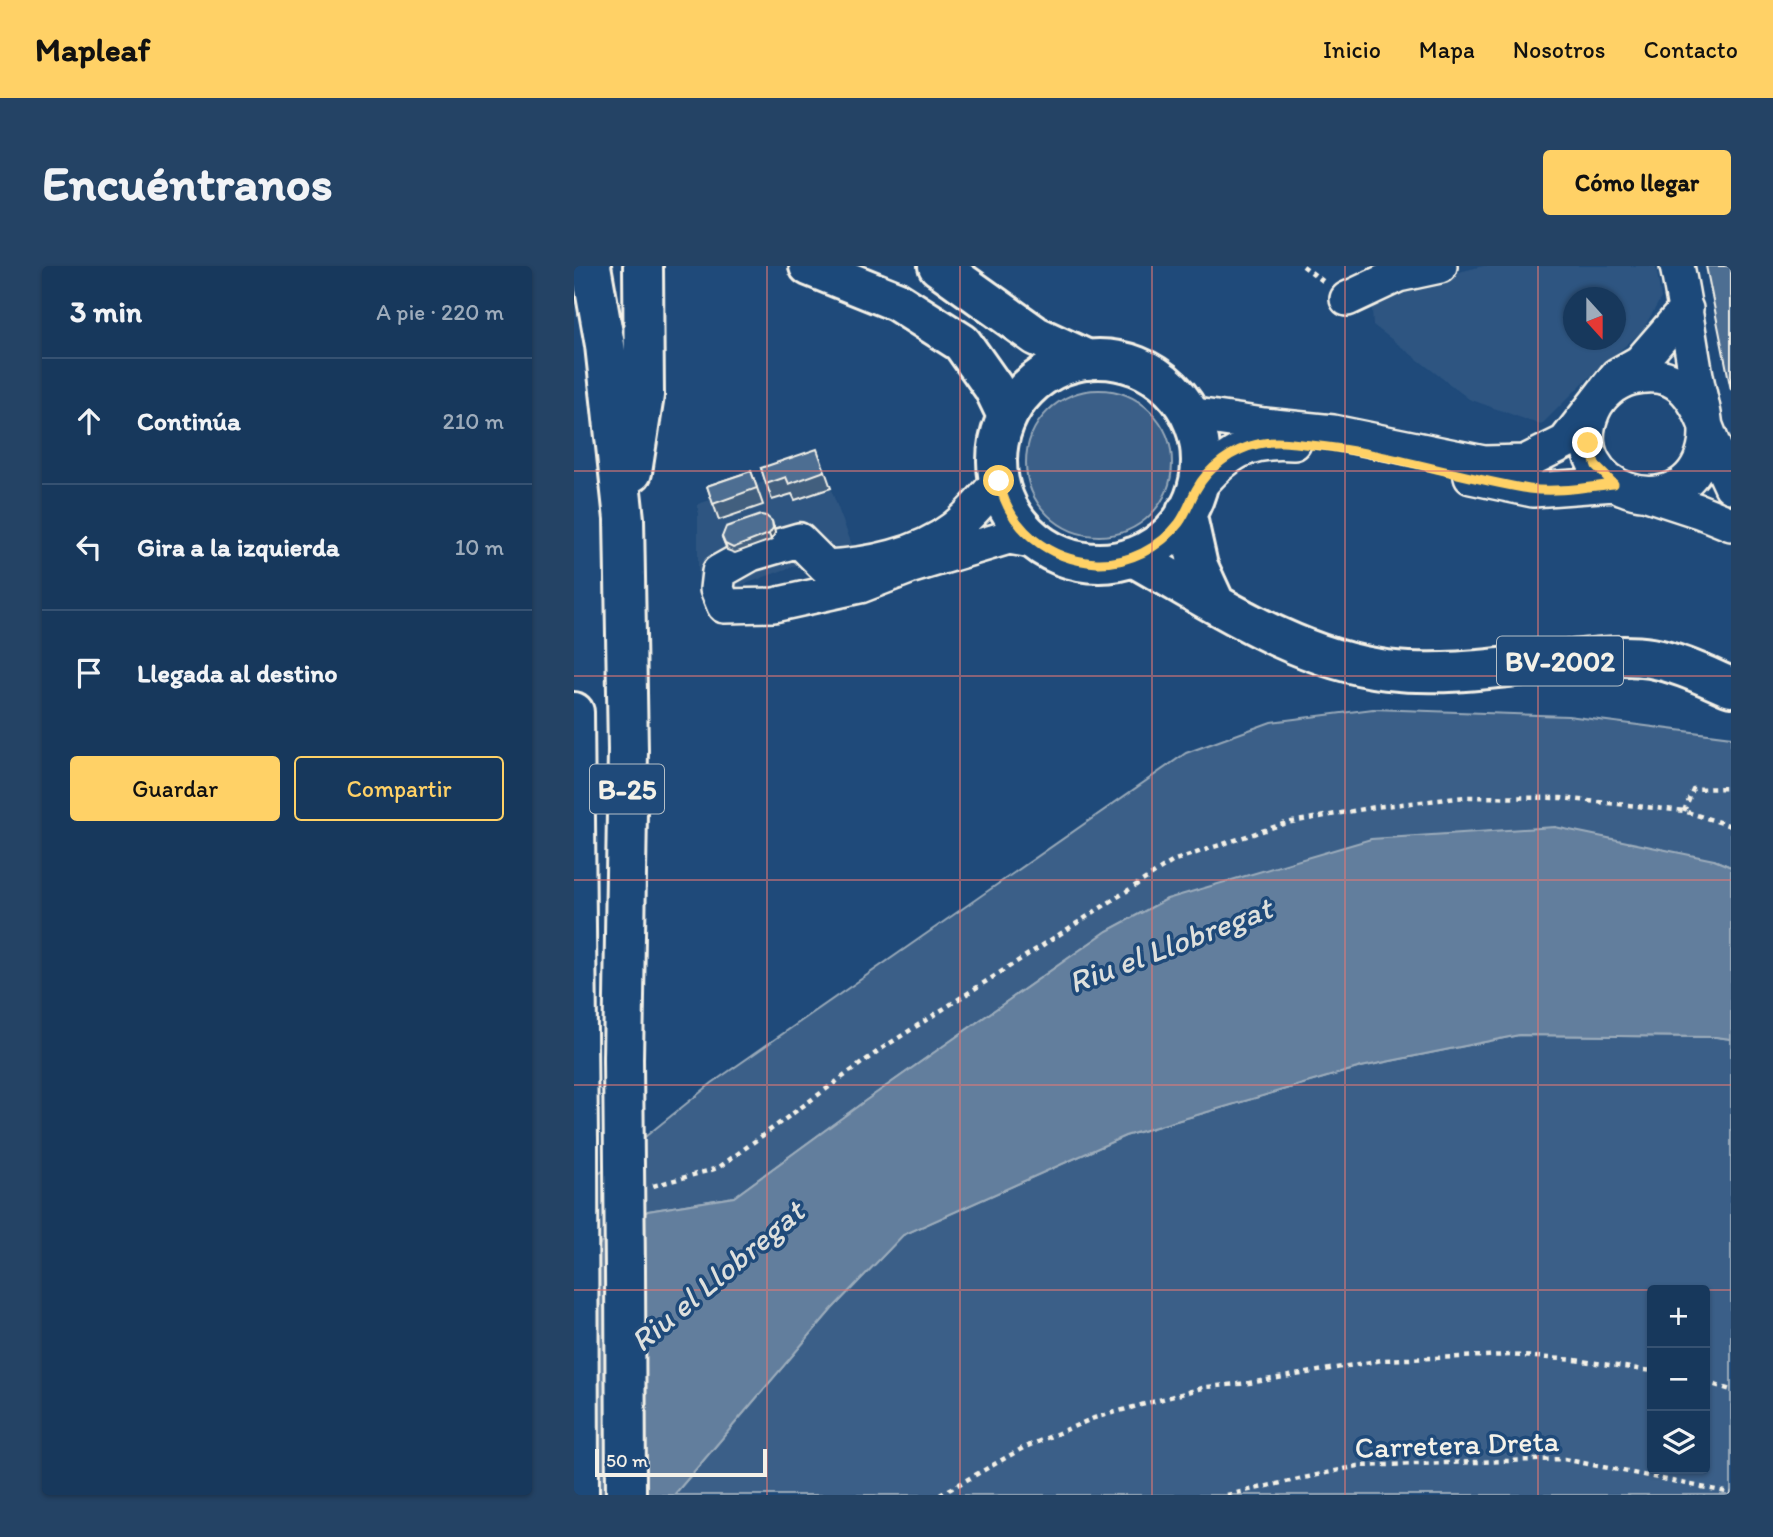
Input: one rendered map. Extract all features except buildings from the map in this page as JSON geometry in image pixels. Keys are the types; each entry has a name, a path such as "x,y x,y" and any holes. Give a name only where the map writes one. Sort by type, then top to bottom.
{"main road":[{"name":"B-25","path":"591,266 605,345 624,519 628,750 623,1059 626,1495"},
{"path":"624,519 644,395 643,266"},
{"path":"809,266 896,301 962,343 993,387 1007,416"},
{"path":"938,266 1036,336 1088,360"},
{"path":"1088,360 1118,362 1147,372 1171,389 1189,414 1199,446 1200,472 1191,501 1164,539 1133,557 1103,563 1063,557 1037,542 1010,512 999,481 998,448 1007,416 1020,397 1036,381 1066,365 1088,360"},
{"path":"1191,501 1198,566 1215,603"},
{"name":"BV-2002","path":"1133,557 1277,636 1356,666 1441,672 1598,657 1651,658 1677,665 1731,687"},
{"name":"B-25","path":"574,712 579,1495"}],"street":[{"path":"1347,299 1398,275 1440,266"},
{"path":"1677,266 1731,486"},
{"path":"1189,414 1333,432 1484,463 1525,462 1565,442 1617,375 1640,362 1686,309"},
{"path":"1715,426 1688,392 1670,380 1649,376 1618,383 1602,397 1590,419 1588,443 1596,466 1614,484 1731,524"},
{"path":"1647,494 1675,487 1697,467 1715,426"},
{"path":"1191,501 1217,464 1239,450 1260,443 1276,442 1345,448 1533,490 1614,484"},
{"path":"999,481 953,529 922,545 885,559 853,566 826,567 799,540 751,554 719,572 718,589 724,606 774,605 860,586 1009,537 1037,542"}],"path":[{"path":"1684,811 1693,789 1731,788"},
{"path":"652,1187 718,1168 881,1049 1175,860 1286,823 1376,807 1453,799 1561,797 1684,811 1731,826"},
{"path":"940,1495 1023,1448 1094,1418 1206,1387 1249,1384 1382,1360 1476,1356 1510,1355 1575,1360 1647,1370"},
{"path":"1710,1384 1731,1390"},
{"name":"Carretera Dreta","path":"1227,1495 1358,1466 1564,1459 1731,1493"}],"shaded area":[{"path":"1483,266 1656,266 1661,298 1642,331 1626,345 1626,287 1563,287 1563,350 1620,350 1541,425 1469,399 1373,325 1372,309 1379,299 1411,284"},
{"path":"1099,390 1127,396 1150,412 1166,435 1172,463 1166,491 1150,514 1127,530 1099,536 1071,530 1048,514 1032,491 1026,463 1032,435 1048,412 1071,396"},
{"path":"821,463 852,545 734,588 702,596 698,588 698,504"},
{"path":"1373,709 1568,716 1731,737 1731,867 1714,860 1167,899 1107,931 734,1197 648,1211 574,1262 574,1194 712,1083 1186,753 1271,722"},
{"path":"1519,1035 1731,1039 1731,1495 674,1495 832,1309 903,1235 1125,1136 1361,1067"}],"water":[{"name":"Riu el Llobregat","path":"1555,827 1714,860 1731,867 1731,1039 1519,1035 1361,1067 1125,1136 903,1235 832,1309 674,1495 574,1495 574,1262 648,1211 734,1197 1107,931 1167,899 1371,839"}],"route":[{"path":"999,481 1010,512 1037,542 1063,557 1103,563 1133,557 1154,547 1180,522 1197,489 1217,464 1239,450 1260,443 1345,448 1533,490 1614,484 1596,466 1588,443"}]}
